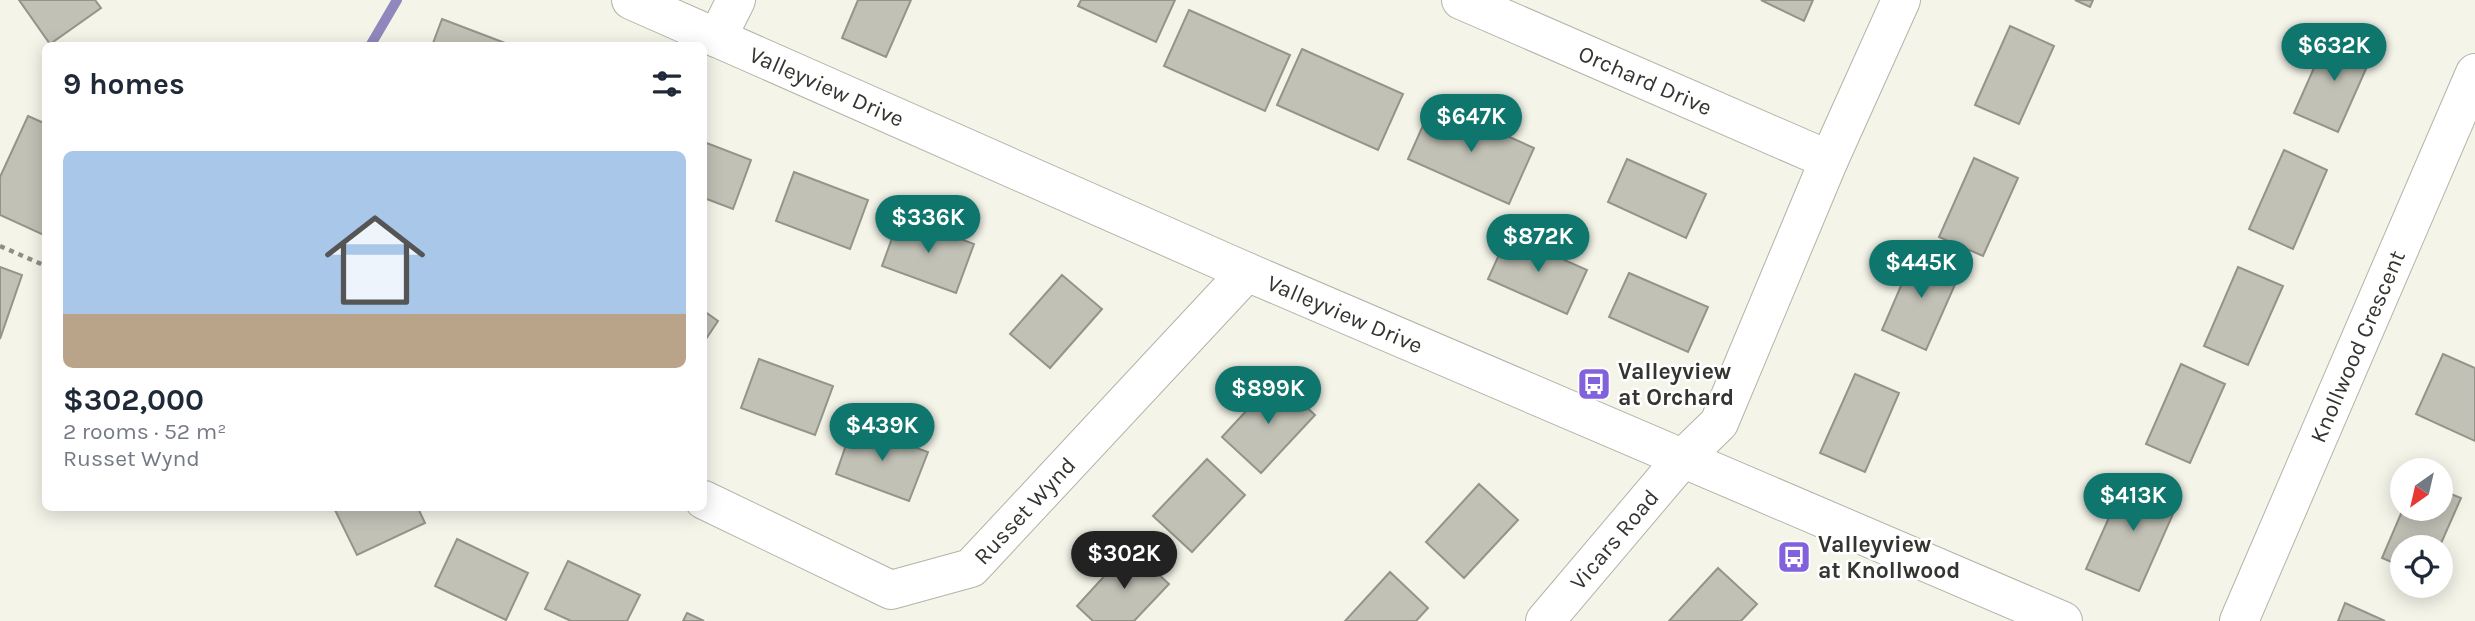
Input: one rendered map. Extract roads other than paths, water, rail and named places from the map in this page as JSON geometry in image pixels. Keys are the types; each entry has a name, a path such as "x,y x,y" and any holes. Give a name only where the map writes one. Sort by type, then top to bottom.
{"street":[{"name":"Valleyview Drive","path":"631,0 1247,272 2063,621"},
{"path":"717,38 736,0"},
{"name":"Orchard Drive","path":"1461,0 1829,160"},
{"path":"1683,458 1719,423 1829,160 1901,0"},
{"name":"Knollwood Crescent","path":"2239,621 2475,73"},
{"name":"Russet Wynd","path":"707,501 891,590 971,568 1247,272"},
{"name":"Vicars Road","path":"1545,621 1683,458"}],"waterway":[{"path":"372,42 397,0"}],"place":[{"name":"Valleyview at Orchard","path":"1594,384"},
{"name":"Valleyview at Knollwood","path":"1794,557"}]}
